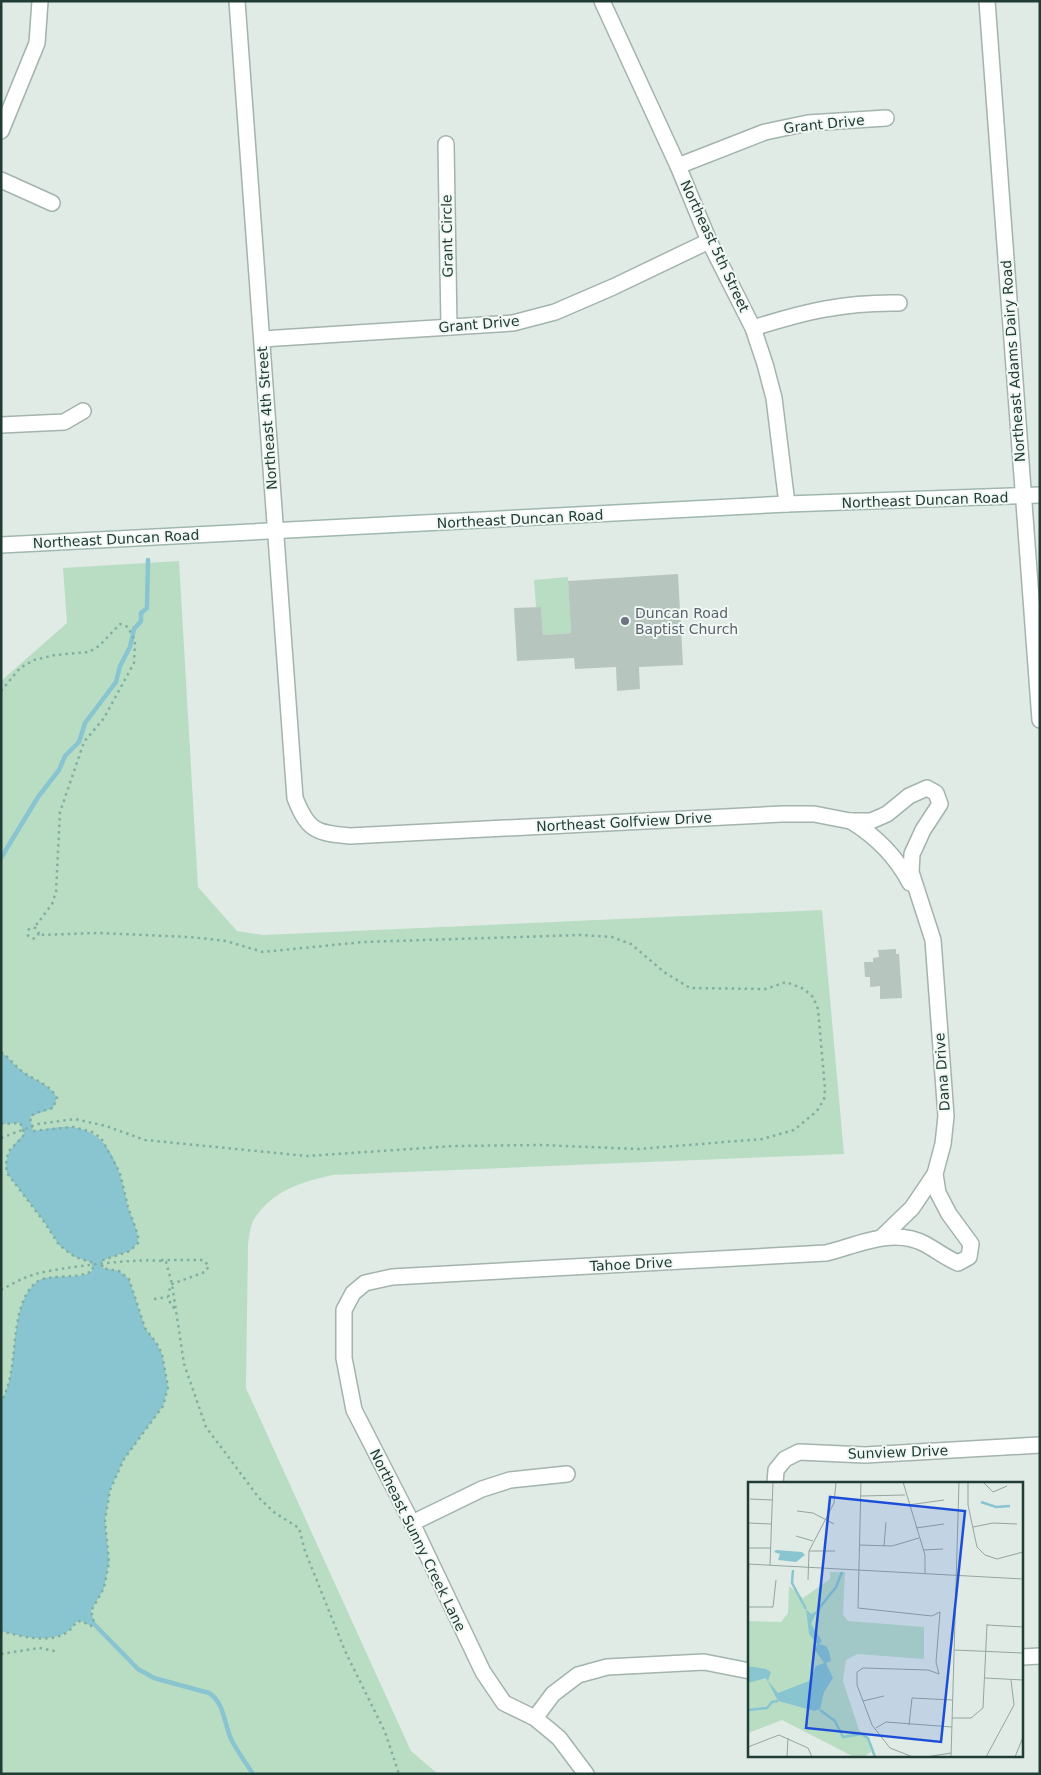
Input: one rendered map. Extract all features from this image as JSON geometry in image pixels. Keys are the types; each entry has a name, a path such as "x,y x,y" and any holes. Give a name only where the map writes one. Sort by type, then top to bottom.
{"street":[{"path":"1,131 36,42 40,1"},
{"name":"Northeast 4th Street","path":"237,1 274,531 295,798 303,820 312,829"},
{"name":"Northeast 5th Street","path":"602,1 678,166 709,241 753,328 766,364 774,398 787,504"},
{"name":"Northeast Adams Dairy Road","path":"987,1 1040,720"},
{"name":"Grant Drive","path":"678,166 765,132 808,122 886,118"},
{"name":"Grant Circle","path":"446,144 449,327"},
{"path":"1,180 52,203"},
{"name":"Grant Drive","path":"262,339 513,323 556,312 709,241"},
{"path":"753,328 806,311 870,303 899,303"},
{"path":"1,425 64,422 83,411"},
{"name":"Northeast Duncan Road","path":"1,545 787,504 1040,495"},
{"name":"Northeast Golfview Drive","path":"312,829 324,834 350,836 782,814 814,814 850,821 871,821 887,814 909,796 927,788"},
{"name":"Dana Drive","path":"927,788 936,794 940,804 923,830 912,854 911,872 933,940 946,1116 943,1144 935,1174 938,1193 949,1214 969,1241"},
{"name":"Dana Drive","path":"850,821 878,839 898,861 917,895"},
{"name":"Tahoe Drive","path":"882,1236 912,1208 935,1174"},
{"name":"Tahoe Drive","path":"378,1278 826,1253 882,1236 905,1238 924,1243 946,1258 958,1263 969,1257 971,1244 969,1241"},
{"name":"Northeast Sunny Creek Lane","path":"378,1278 365,1283 353,1293 344,1310 344,1358 354,1410 412,1523 482,1672 504,1703 535,1718 559,1738 586,1774"},
{"name":"Sunview Drive","path":"775,1482 776,1470 785,1459 799,1452 865,1455 1040,1445"},
{"path":"412,1523 482,1489 510,1480 567,1474"},
{"path":"1024,1657 1040,1656"},
{"path":"535,1718 553,1694 578,1675 607,1667 704,1662 748,1671"}],"path":[{"path":"1,691 20,668 34,660 55,654 89,652 99,646 120,624 128,627 135,641 134,663 104,718 84,742 74,767 60,812 56,892 52,904 34,928 29,929 28,936 32,939 38,935 125,934 226,942 263,952 363,942 581,935 612,936 630,944 657,967 690,988 766,989 786,982 804,989 813,997 818,1009 825,1089 821,1105 812,1117 794,1130 779,1135 747,1142 639,1149 540,1145 454,1146 307,1156 145,1140 88,1121 61,1120 31,1126 1,1138"},
{"path":"34,928 38,935"},
{"path":"1,1052 24,1074 45,1084 57,1098 54,1108 30,1117 33,1131 67,1127 92,1132 101,1138 120,1173 128,1206 138,1235 138,1243 130,1251 103,1260 102,1264"},
{"path":"1,1124 18,1122 24,1134 8,1152 6,1164 8,1173 45,1223 59,1246 75,1257 91,1262 93,1270 89,1273 40,1280 26,1294 17,1330 10,1383 1,1402"},
{"path":"160,1260 166,1262 172,1284 184,1364 202,1417 259,1498 275,1513 299,1528 305,1551 345,1651 385,1732 399,1774"},
{"path":"1,1290 35,1274 102,1264 160,1260 196,1260 208,1263 207,1270 172,1284 168,1296"},
{"path":"1,1631 24,1637 45,1638 65,1633 73,1628 76,1622 91,1626 94,1622 91,1611 104,1588 109,1562 105,1520 110,1490 124,1459 157,1417 166,1395 168,1377 164,1363 157,1344 145,1328 129,1279 119,1271 102,1268 102,1264"},
{"path":"154,1299 168,1296"},
{"path":"168,1296 176,1309"},
{"path":"1,1654 40,1648 55,1651"}],"green space":[{"path":"179,561 198,887 237,931 263,935 822,910 844,1154 333,1175 288,1189 269,1202 253,1221 248,1245 246,1388 411,1751 438,1774 1,1774 1,681 67,623 63,568"},
{"path":"568,577 571,633 543,635 541,607 536,607 534,580"}],"water":[{"path":"1,1052 23,1072 47,1087 57,1098 53,1108 30,1117 33,1131 66,1127 85,1130 96,1136 104,1144 117,1166 137,1233 138,1243 130,1251 103,1260 102,1268 119,1271 129,1279 145,1328 162,1354 168,1387 163,1406 124,1459 110,1490 105,1520 109,1562 104,1588 91,1611 94,1622 91,1626 81,1621 76,1622 61,1635 41,1638 20,1636 1,1631 1,1402 11,1373 20,1309 34,1284 47,1278 79,1276 93,1270 91,1262 75,1257 59,1245 45,1223 7,1173 6,1161 10,1151 24,1134 20,1123 1,1124"}],"building":[{"name":"Duncan Road Baptist Church","path":"678,574 683,665 639,667 640,689 617,691 616,667 575,669 574,658 517,661 514,608 541,607 543,635 571,633 568,581"},
{"path":"896,949 896,954 899,954 902,998 880,999 880,986 870,987 870,977 865,977 864,962 873,962 873,958 879,957 878,950"}],"waterway":[{"path":"1,858 38,797 59,770 65,756 79,742 85,723 116,682 120,666 130,647 134,629 141,621 141,613 147,608 148,560"},
{"path":"93,1623 138,1669 154,1678 209,1693 214,1697 221,1708 232,1741 253,1774"}],"place":[{"name":"Duncan Road Baptist Church","path":"625,621"}]}
